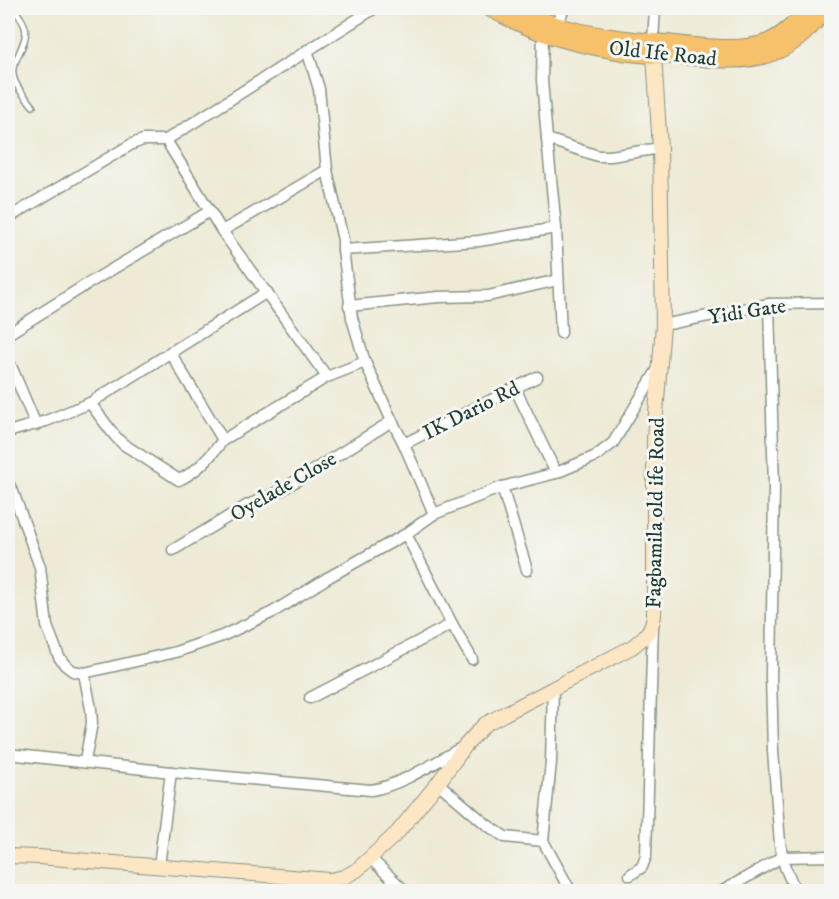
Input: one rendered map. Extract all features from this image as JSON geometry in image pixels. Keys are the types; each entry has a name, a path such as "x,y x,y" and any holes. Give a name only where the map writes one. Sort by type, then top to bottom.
{"main road":[{"name":"Old Ife Road","path":"488,8 543,33 627,53 654,48 716,47 767,42 783,34 810,8"},
{"name":"Old Ife Road","path":"520,8 557,25 631,39 654,48 716,60 742,60 766,55 790,45 812,27 826,8"}],"street":[{"path":"8,218 132,144 143,140 166,140 375,8"},
{"path":"557,25 564,8"},
{"path":"654,48 655,8"},
{"path":"543,33 542,80 556,228 561,333"},
{"name":"Fagbamila old ife Road","path":"8,856 330,880 344,877 357,870 411,818 465,746 485,724 645,638 653,624 654,438 663,325 660,148 654,48"},
{"path":"307,50 319,89 327,170 343,240 350,306 366,362 434,514"},
{"path":"166,140 222,231 327,376"},
{"path":"547,140 598,156 660,148"},
{"path":"222,231 327,170"},
{"path":"8,334 210,211"},
{"path":"343,250 479,241 556,228"},
{"path":"350,306 438,297 488,296 558,280"},
{"path":"8,432 90,403 267,292"},
{"name":"Yidi Gate","path":"663,325 769,304 831,303"},
{"path":"769,304 774,488 772,740 782,857 784,867 796,891"},
{"path":"170,352 223,440"},
{"path":"8,359 36,424"},
{"path":"90,403 123,444 179,480 192,473 211,456 223,440 327,376 366,362"},
{"path":"8,483 40,567 47,626 59,657 73,671 84,673 176,652 222,636 273,612 329,577 406,534 434,514 502,487 556,473 596,456 613,443 659,367"},
{"name":"IK Dario Rd","path":"404,444 537,376"},
{"path":"515,388 556,473"},
{"name":"Oyelade Close","path":"173,550 246,506 280,491 392,421"},
{"path":"502,487 527,570"},
{"path":"406,534 472,659"},
{"path":"310,698 452,624"},
{"path":"630,875 642,867 646,856 653,624"},
{"path":"84,673 92,723 85,761"},
{"path":"553,688 551,762 543,841 571,891"},
{"path":"8,754 171,772 371,790 383,789 395,784 465,746"},
{"path":"159,866 171,772"},
{"path":"438,783 487,825 505,837 543,841"},
{"path":"721,891 782,857 831,856"},
{"path":"370,858 406,891"}],"lane":[{"path":"13,8 27,30 13,66 13,75 17,85 33,106"}]}
